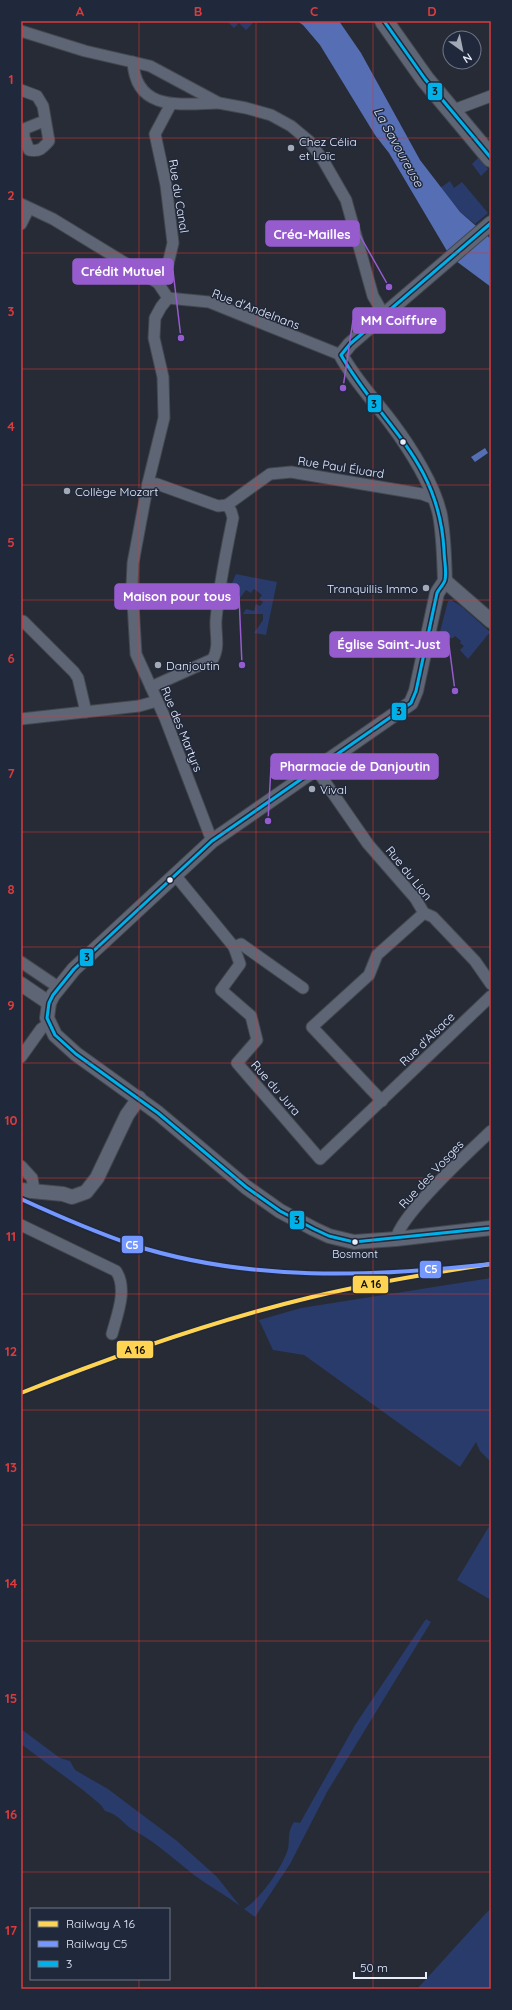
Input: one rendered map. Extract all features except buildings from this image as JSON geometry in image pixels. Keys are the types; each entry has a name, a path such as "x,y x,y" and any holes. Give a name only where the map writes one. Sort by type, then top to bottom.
{"main road":[{"path":"384,21 425,79 491,158"}],"street":[{"path":"21,31 85,51 150,66 219,104"},
{"path":"133,62 134,72 140,87 150,98 171,104 219,104 246,108 271,115 291,126 309,141 323,160 346,200 373,296 384,315"},
{"path":"21,90 37,96 42,106 44,121"},
{"path":"451,111 491,96"},
{"name":"Rue du Canal","path":"158,283 168,264 173,243 166,186 155,134 171,104"},
{"path":"21,224 25,206 53,219 158,283 168,298"},
{"path":"488,226 350,344 341,355 350,372 399,435 431,487 442,527 445,581 437,593 416,691 411,703 212,841 92,952 58,987 49,1003 46,1013 48,1024 55,1036 76,1054 139,1098 227,1172 263,1200 329,1236 354,1242 396,1239 491,1228"},
{"name":"Rue d'Andelnans","path":"168,298 209,302 341,355"},
{"name":"Rue des Martyrs","path":"168,298 155,318 154,338 163,377 164,418 148,482 133,563 132,586 136,654 157,701 212,841"},
{"name":"Rue Paul Éluard","path":"227,505 270,474 291,472 422,494 435,499"},
{"path":"148,482 218,506 227,505 233,518 223,567 216,621 217,652 213,659 151,687"},
{"path":"445,581 491,621"},
{"path":"23,621 74,672 78,678 86,712"},
{"path":"21,719 139,706 157,701"},
{"name":"Rue du Lion","path":"316,769 368,844 415,898 424,913 433,917 475,961 491,984"},
{"name":"Rue du Jura","path":"175,875 234,947 240,964 221,990 251,1016 257,1040 237,1063 320,1158 382,1101"},
{"path":"382,1101 312,1027 369,975 377,955 424,913"},
{"path":"234,947 241,944 303,988"},
{"path":"21,962 58,987"},
{"path":"21,984 49,1003"},
{"name":"Rue d'Alsace","path":"382,1101 491,996"},
{"path":"21,1057 41,1029 48,1024"},
{"path":"21,1199 64,1200 81,1195 93,1185 118,1129 139,1098"},
{"name":"Rue des Vosges","path":"396,1239 397,1233 409,1215 459,1161 491,1131"},
{"path":"21,1166 32,1178 27,1190 72,1197"},
{"path":"21,1225 116,1271 121,1281 121,1296 112,1334"}],"shaded area":[{"path":"227,21 255,21 246,30 239,23 234,28"},
{"path":"478,158 488,169 481,176 472,164"},
{"path":"450,181 454,188 462,182 488,213 475,224 460,212 440,188"},
{"path":"236,574 277,582 266,635 254,633 263,620 263,614 243,614 246,609 254,611 256,604 260,606 263,602 259,599 262,595 254,589 251,593 246,590 232,609 222,608 226,582 232,583"},
{"path":"451,600 461,606 490,632 468,659 460,650 464,646 455,636 453,638 445,638 437,643 448,601"},
{"path":"491,1278 491,1462 480,1451 476,1442 460,1467 304,1355 273,1350 259,1320 301,1308"},
{"path":"491,1523 491,1600 457,1580"},
{"path":"426,1619 431,1622 327,1792 290,1864 255,1917 244,1909 257,1898 275,1875 287,1852 289,1834 294,1822 300,1823 355,1725"},
{"path":"21,1729 60,1758 70,1761 75,1770 108,1789 177,1841 217,1877 240,1906 194,1875 158,1846 115,1815 105,1811 101,1805 83,1790 21,1744"},
{"path":"491,1910 491,1989 417,1989 488,1911"}],"water":[{"name":"La Savoureuse","path":"297,21 339,21 361,53 420,160 460,212 491,239 491,287 456,261 447,251 389,153 375,135 320,45 303,25"},
{"path":"485,448 488,453 475,462 471,457"}],"transit line":[{"name":"3","path":"384,21 425,79 491,158"},
{"name":"3","path":"491,223 350,344 341,355 357,380 406,445 420,467 432,492 440,519 446,576 444,583 437,593 416,691 411,703 212,841 74,969 53,995 49,1003 47,1018 55,1035 76,1054 158,1113 246,1187 280,1211 314,1229 329,1236 354,1242 491,1228"},
{"path":"21,1393 128,1352 275,1306 379,1283 491,1264"}],"rail line":[{"name":"C5","path":"21,1199 77,1224 133,1245 177,1257 221,1265 266,1271 356,1273 401,1272 491,1264"}],"place":[{"name":"Chez Célia et Loïc","path":"291,148"},
{"name":"Créa-Mailles","path":"389,287"},
{"name":"Crédit Mutuel","path":"181,338"},
{"name":"MM Coiffure","path":"343,388"},
{"name":"Collège Mozart","path":"67,491"},
{"name":"Tranquillis Immo","path":"426,588"},
{"name":"Danjoutin","path":"158,665"},
{"name":"Maison pour tous","path":"242,665"},
{"name":"Église Saint-Just","path":"455,691"},
{"name":"Vival","path":"312,789"},
{"name":"Pharmacie de Danjoutin","path":"268,821"},
{"name":"Bosmont","path":"355,1242"}]}
